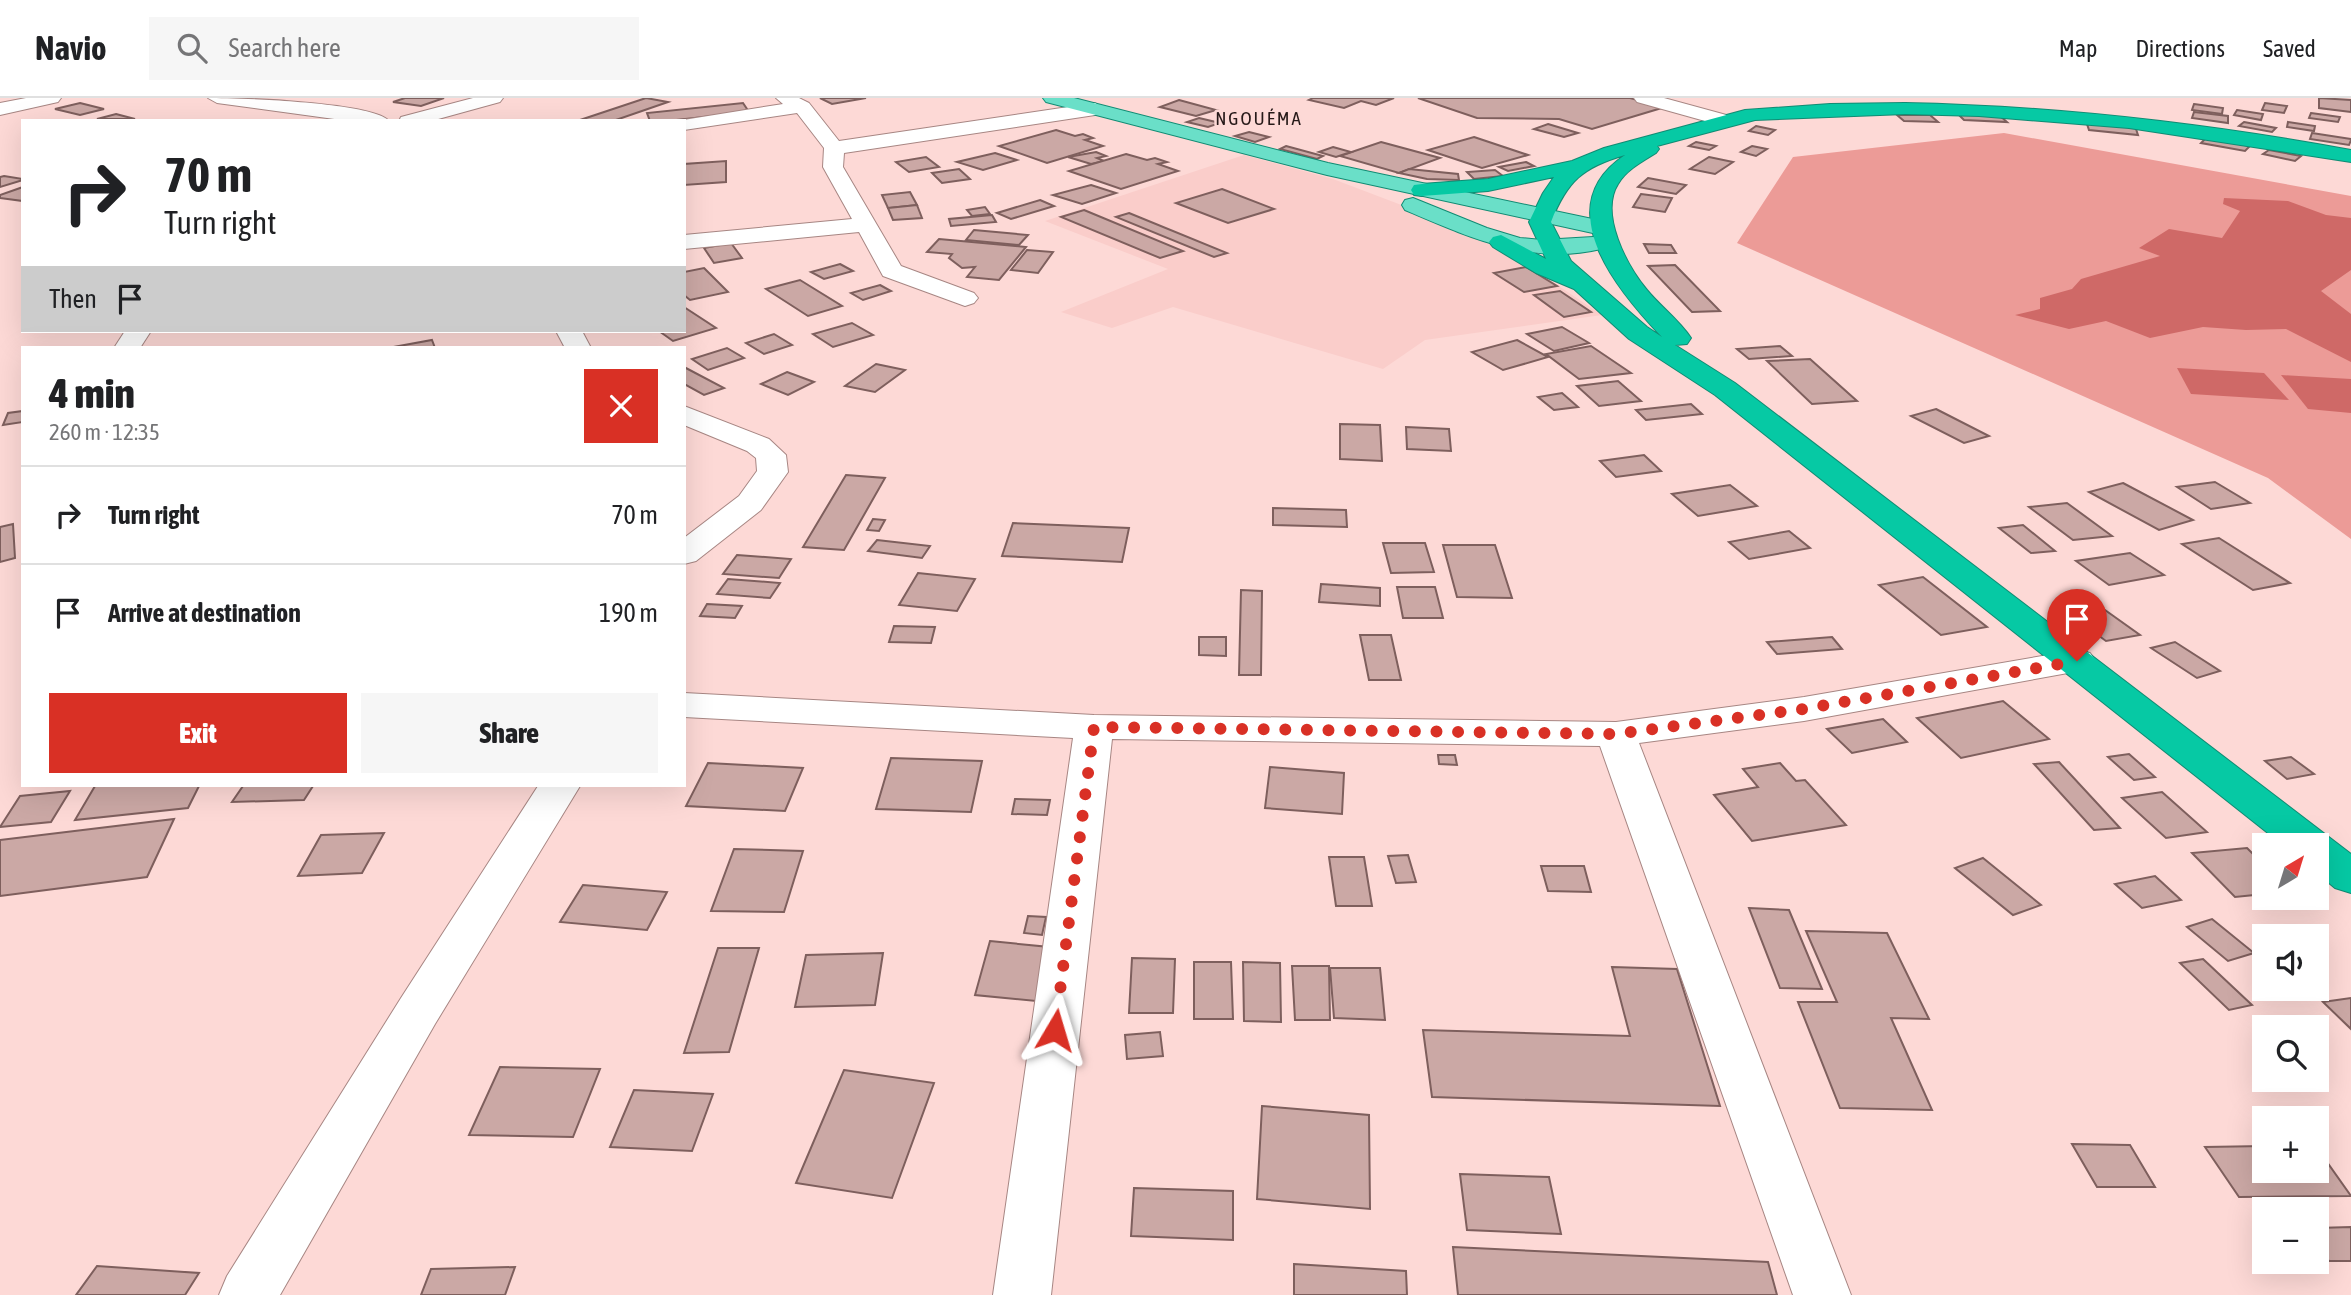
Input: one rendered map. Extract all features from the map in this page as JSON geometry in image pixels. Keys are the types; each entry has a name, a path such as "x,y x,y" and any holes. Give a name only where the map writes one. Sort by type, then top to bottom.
{"highway":[{"path":"1422,190 1488,185 1574,167 1615,150 1723,120 1825,105 1940,102 2010,105 2151,120 2351,156"},
{"path":"1672,135 1612,175 1601,195 1604,235 1614,261 1634,293 1725,389"},
{"path":"1574,167 1558,182 1540,222 1561,265 1583,287 1638,333 1725,389 2296,833"},
{"path":"1501,242 1544,268 1583,287"},
{"path":"2329,860 2351,877"}],"main road":[{"path":"1052,98 1327,169 1543,214 1604,235"},
{"path":"1327,169 1501,242 1551,248 1604,235"}],"street":[{"path":"0,110 52,98"},
{"path":"217,98 318,108 370,119"},
{"path":"415,119 494,98"},
{"path":"1643,98 1723,120"},
{"path":"686,124 794,103 834,148 833,167 892,271 965,298"},
{"path":"834,148 1095,109"},
{"path":"686,242 865,225"},
{"path":"686,416 758,445 771,455 773,472 750,503 686,552"},
{"path":"686,705 1094,727 1616,734 1804,709 2077,661"},
{"path":"1022,1295 1094,727"},
{"path":"1616,734 1822,1295"},
{"path":"248,1295 418,1011 558,787"}],"shaded area":[{"path":"2004,133 2351,196 2351,539 2268,478 1737,243 1793,157"},
{"path":"1244,155 1333,179 1404,206 1514,256 1602,315 1425,340 1383,369 1173,307 1112,328 1061,312 1168,269 1045,221"},
{"path":"2224,198 2288,201 2326,215 2351,218 2351,270 2321,291 2351,314 2351,362 2286,329 2203,327 2150,338 2106,321 2069,329 2015,315 2040,309 2040,298 2072,289 2081,279 2160,256 2139,248 2169,229 2222,238 2240,211 2223,204"},
{"path":"2177,368 2264,373 2289,400 2191,394"},
{"path":"2281,375 2351,379 2351,413 2308,409"}],"building":[{"path":"405,98 444,98 421,106 393,102"},
{"path":"646,98 668,102 619,119 583,119"},
{"path":"820,98 866,98 832,104"},
{"path":"1394,98 1376,105 1361,101 1344,108 1309,100"},
{"path":"1418,98 1630,98 1665,107 1592,129 1559,119 1477,118"},
{"path":"2319,98 2351,100 2351,112 2319,108"},
{"path":"1179,100 1216,110 1196,116 1160,107"},
{"path":"80,103 104,109 80,115 55,109"},
{"path":"743,103 749,112 685,119 649,119 647,113"},
{"path":"2265,103 2287,106 2284,113 2262,110"},
{"path":"2194,104 2223,108 2222,114 2192,110"},
{"path":"2237,110 2263,114 2261,120 2234,115"},
{"path":"2194,112 2228,116 2228,123 2192,118"},
{"path":"1957,113 1999,115 2007,122 1964,120"},
{"path":"2311,113 2340,117 2338,122 2309,118"},
{"path":"116,114 135,119 97,119"},
{"path":"1897,115 1930,115 1938,122 1904,121"},
{"path":"1199,118 1220,123 1208,127 1187,122"},
{"path":"2085,118 2134,123 2138,135 2089,130"},
{"path":"2244,122 2276,128 2272,132 2239,126"},
{"path":"2288,122 2315,126 2314,131 2287,127"},
{"path":"1548,124 1578,133 1564,137 1534,129"},
{"path":"1756,126 1775,130 1768,135 1749,131"},
{"path":"1056,130 1075,136 1083,134 1093,138 1085,140 1103,146 1047,163 999,146"},
{"path":"1249,132 1269,137 1255,142 1235,136"},
{"path":"2312,133 2351,140 2349,145 2310,139"},
{"path":"1474,137 1528,155 1482,168 1428,150"},
{"path":"2206,138 2250,146 2245,151 2201,143"},
{"path":"1381,142 1440,158 1399,173 1340,156"},
{"path":"1696,142 1716,146 1709,150 1689,146"},
{"path":"1286,146 1323,156 1317,159 1280,149"},
{"path":"1752,146 1767,149 1756,156 1741,152"},
{"path":"1333,147 1351,152 1336,157 1319,152"},
{"path":"2269,150 2301,156 2295,161 2263,154"},
{"path":"1096,152 1106,156 1097,158 1104,161 1091,164 1068,157"},
{"path":"995,153 1017,160 983,170 957,162"},
{"path":"1126,154 1147,160 1155,158 1167,162 1158,164 1178,171 1121,189 1069,171"},
{"path":"926,157 939,167 909,172 896,162"},
{"path":"1709,157 1733,162 1715,174 1690,169"},
{"path":"726,161 726,182 686,185 686,164"},
{"path":"1526,162 1534,166 1508,171 1499,167"},
{"path":"959,169 970,179 942,183 932,173"},
{"path":"1409,169 1458,174 1459,180 1427,179 1399,173"},
{"path":"1495,170 1503,176 1474,179 1467,172"},
{"path":"0,177 21,179 21,181 0,187"},
{"path":"1648,178 1686,185 1676,194 1638,187"},
{"path":"1091,185 1116,193 1082,204 1053,195"},
{"path":"21,188 21,201 0,198 0,195"},
{"path":"1222,189 1274,209 1228,223 1176,203"},
{"path":"910,192 917,205 888,208 882,195"},
{"path":"1641,194 1672,198 1665,212 1633,207"},
{"path":"1040,200 1054,206 1011,219 997,213"},
{"path":"917,205 922,218 893,220 888,208"},
{"path":"985,207 990,214 972,216 967,210"},
{"path":"1084,210 1183,251 1160,258 1061,217"},
{"path":"1129,213 1227,253 1214,257 1116,217"},
{"path":"992,215 996,222 951,226 949,219"},
{"path":"974,230 1028,235 1019,245 966,240"},
{"path":"939,239 1026,247 999,280 967,277 975,267 962,268 949,258 952,254 927,252"},
{"path":"731,243 742,258 714,263 704,248"},
{"path":"1644,244 1671,245 1676,253 1649,253"},
{"path":"1027,250 1053,252 1038,273 1011,270"},
{"path":"840,264 853,271 824,279 811,272"},
{"path":"1675,265 1720,311 1692,312 1648,266"},
{"path":"1526,267 1557,286 1524,292 1494,273"},
{"path":"704,268 728,292 690,300 686,297 686,272"},
{"path":"800,280 842,306 808,316 766,289"},
{"path":"880,285 891,291 863,300 851,293"},
{"path":"1560,291 1591,312 1564,317 1534,295"},
{"path":"686,308 716,328 673,341 662,333 686,333"},
{"path":"852,323 873,335 833,347 813,334"},
{"path":"1562,327 1589,343 1554,351 1527,334"},
{"path":"774,334 792,345 764,354 746,343"},
{"path":"432,340 434,346 399,346"},
{"path":"1517,340 1548,357 1503,370 1472,352"},
{"path":"1591,346 1631,373 1579,379 1546,354"},
{"path":"1780,346 1792,356 1749,359 1737,349"},
{"path":"727,348 744,358 708,370 692,359"},
{"path":"1810,359 1857,401 1812,404 1767,361"},
{"path":"876,364 905,370 875,392 845,386"},
{"path":"686,368 724,388 704,395 686,385"},
{"path":"787,372 814,382 788,395 761,384"},
{"path":"1618,381 1641,401 1599,406 1577,386"},
{"path":"1562,393 1578,407 1554,410 1538,397"},
{"path":"1691,404 1702,414 1646,420 1636,410"},
{"path":"1936,409 1989,436 1964,443 1911,416"},
{"path":"21,411 21,422 3,425 8,413"},
{"path":"1340,424 1380,425 1382,461 1340,459"},
{"path":"1406,427 1449,429 1451,451 1407,449"},
{"path":"1644,455 1661,471 1616,477 1600,461"},
{"path":"846,475 885,478 844,550 803,547"},
{"path":"2215,482 2250,503 2211,509 2177,487"},
{"path":"2123,483 2193,520 2159,530 2089,492"},
{"path":"1730,485 1757,506 1698,516 1672,494"},
{"path":"2067,503 2112,536 2073,540 2029,507"},
{"path":"1273,508 1346,510 1347,527 1273,525"},
{"path":"873,519 885,520 879,531 867,530"},
{"path":"1013,523 1129,528 1122,562 1002,556"},
{"path":"13,524 15,558 0,562 0,527"},
{"path":"2023,525 2055,551 2031,553 1999,528"},
{"path":"1789,531 1810,548 1749,559 1729,542"},
{"path":"2219,538 2290,583 2253,590 2182,544"},
{"path":"877,540 930,546 922,558 868,551"},
{"path":"1383,543 1425,543 1434,572 1391,573"},
{"path":"1443,545 1495,545 1512,598 1457,597"},
{"path":"2130,553 2164,575 2109,585 2076,561"},
{"path":"737,555 791,559 779,578 723,574"},
{"path":"918,573 975,579 957,611 899,605"},
{"path":"1923,577 1987,627 1941,635 1879,585"},
{"path":"728,579 780,583 770,598 717,594"},
{"path":"1321,584 1380,588 1380,606 1319,602"},
{"path":"1397,587 1435,587 1443,618 1403,618"},
{"path":"1241,590 1262,591 1261,675 1239,675"},
{"path":"707,604 742,606 735,618 700,616"},
{"path":"2105,610 2140,635 2106,641 2072,616"},
{"path":"894,626 935,627 931,643 889,642"},
{"path":"1360,635 1391,635 1401,680 1369,680"},
{"path":"1199,637 1226,637 1226,656 1199,655"},
{"path":"1832,637 1842,649 1777,654 1767,642"},
{"path":"2175,642 2220,671 2197,678 2151,648"},
{"path":"2003,701 2049,739 1961,758 1917,718"},
{"path":"1883,719 1907,742 1852,753 1827,729"},
{"path":"2129,754 2155,777 2134,780 2108,757"},
{"path":"1438,755 1455,755 1457,765 1439,764"},
{"path":"2291,757 2314,774 2287,779 2265,761"},
{"path":"891,758 982,761 971,812 876,809"},
{"path":"2059,762 2120,828 2094,830 2034,764"},
{"path":"708,763 803,768 785,811 686,806"},
{"path":"1780,763 1796,781 1805,780 1846,825 1752,841 1714,795 1758,787 1743,769"},
{"path":"1270,767 1344,773 1342,814 1265,808"},
{"path":"94,787 198,787 188,808 75,820"},
{"path":"242,787 312,787 304,800 232,802"},
{"path":"70,791 51,822 0,827 20,796"},
{"path":"2162,792 2207,832 2166,838 2122,798"},
{"path":"1015,799 1050,800 1047,815 1012,814"},
{"path":"174,819 147,877 0,896 0,840"},
{"path":"384,833 362,873 298,876 321,835"},
{"path":"2247,848 2252,853 2252,895 2235,897 2192,853"},
{"path":"734,849 803,851 784,912 711,911"},
{"path":"1408,855 1416,882 1396,883 1388,856"},
{"path":"1329,857 1364,857 1372,906 1336,906"},
{"path":"1983,858 2041,905 2013,915 1955,868"},
{"path":"1541,866 1584,866 1591,892 1548,891"},
{"path":"2155,876 2181,900 2142,908 2115,884"},
{"path":"583,885 667,892 647,930 560,922"},
{"path":"1749,908 1789,910 1822,989 1780,988"},
{"path":"1028,916 1046,917 1042,935 1024,933"},
{"path":"2212,919 2252,954 2228,961 2187,927"},
{"path":"1806,931 1887,933 1929,1019 1891,1018 1932,1110 1840,1108 1798,1002 1837,1002"},
{"path":"990,941 1049,947 1036,1001 975,995"},
{"path":"718,948 759,948 729,1052 684,1053"},
{"path":"883,953 875,1005 795,1007 806,955"},
{"path":"1132,958 1175,959 1173,1013 1129,1013"},
{"path":"2203,959 2252,1005 2229,1010 2180,963"},
{"path":"1194,962 1231,962 1233,1019 1194,1019"},
{"path":"1243,962 1280,963 1281,1022 1244,1021"},
{"path":"1292,966 1329,966 1330,1020 1295,1020"},
{"path":"1612,967 1677,969 1720,1106 1432,1097 1423,1030 1630,1036"},
{"path":"1330,968 1380,968 1385,1020 1334,1018"},
{"path":"2351,998 2351,1029 2323,1002"},
{"path":"1160,1032 1163,1056 1127,1059 1125,1035"},
{"path":"500,1067 600,1069 573,1137 469,1135"},
{"path":"844,1070 934,1083 892,1198 796,1183"},
{"path":"634,1090 713,1094 692,1151 610,1147"},
{"path":"1262,1106 1369,1115 1370,1209 1257,1199"},
{"path":"2072,1144 2130,1145 2155,1187 2097,1187"},
{"path":"2252,1146 2252,1183 2329,1183 2329,1165 2351,1196 2239,1197 2205,1147"},
{"path":"1460,1174 1549,1177 1561,1234 1467,1230"},
{"path":"1134,1188 1233,1191 1233,1240 1131,1236"},
{"path":"2351,1227 2351,1261 2329,1261 2329,1228"},
{"path":"1453,1247 1768,1262 1777,1295 1458,1295"},
{"path":"1294,1264 1406,1271 1407,1295 1294,1295"},
{"path":"97,1266 199,1273 185,1295 76,1295"},
{"path":"515,1267 505,1295 421,1295 431,1269"}],"district":[{"name":"NGOUÉMA","path":"1259,118"}],"route":[{"path":"1055,1030 1094,727 1616,734 1804,709 2077,661"}]}
